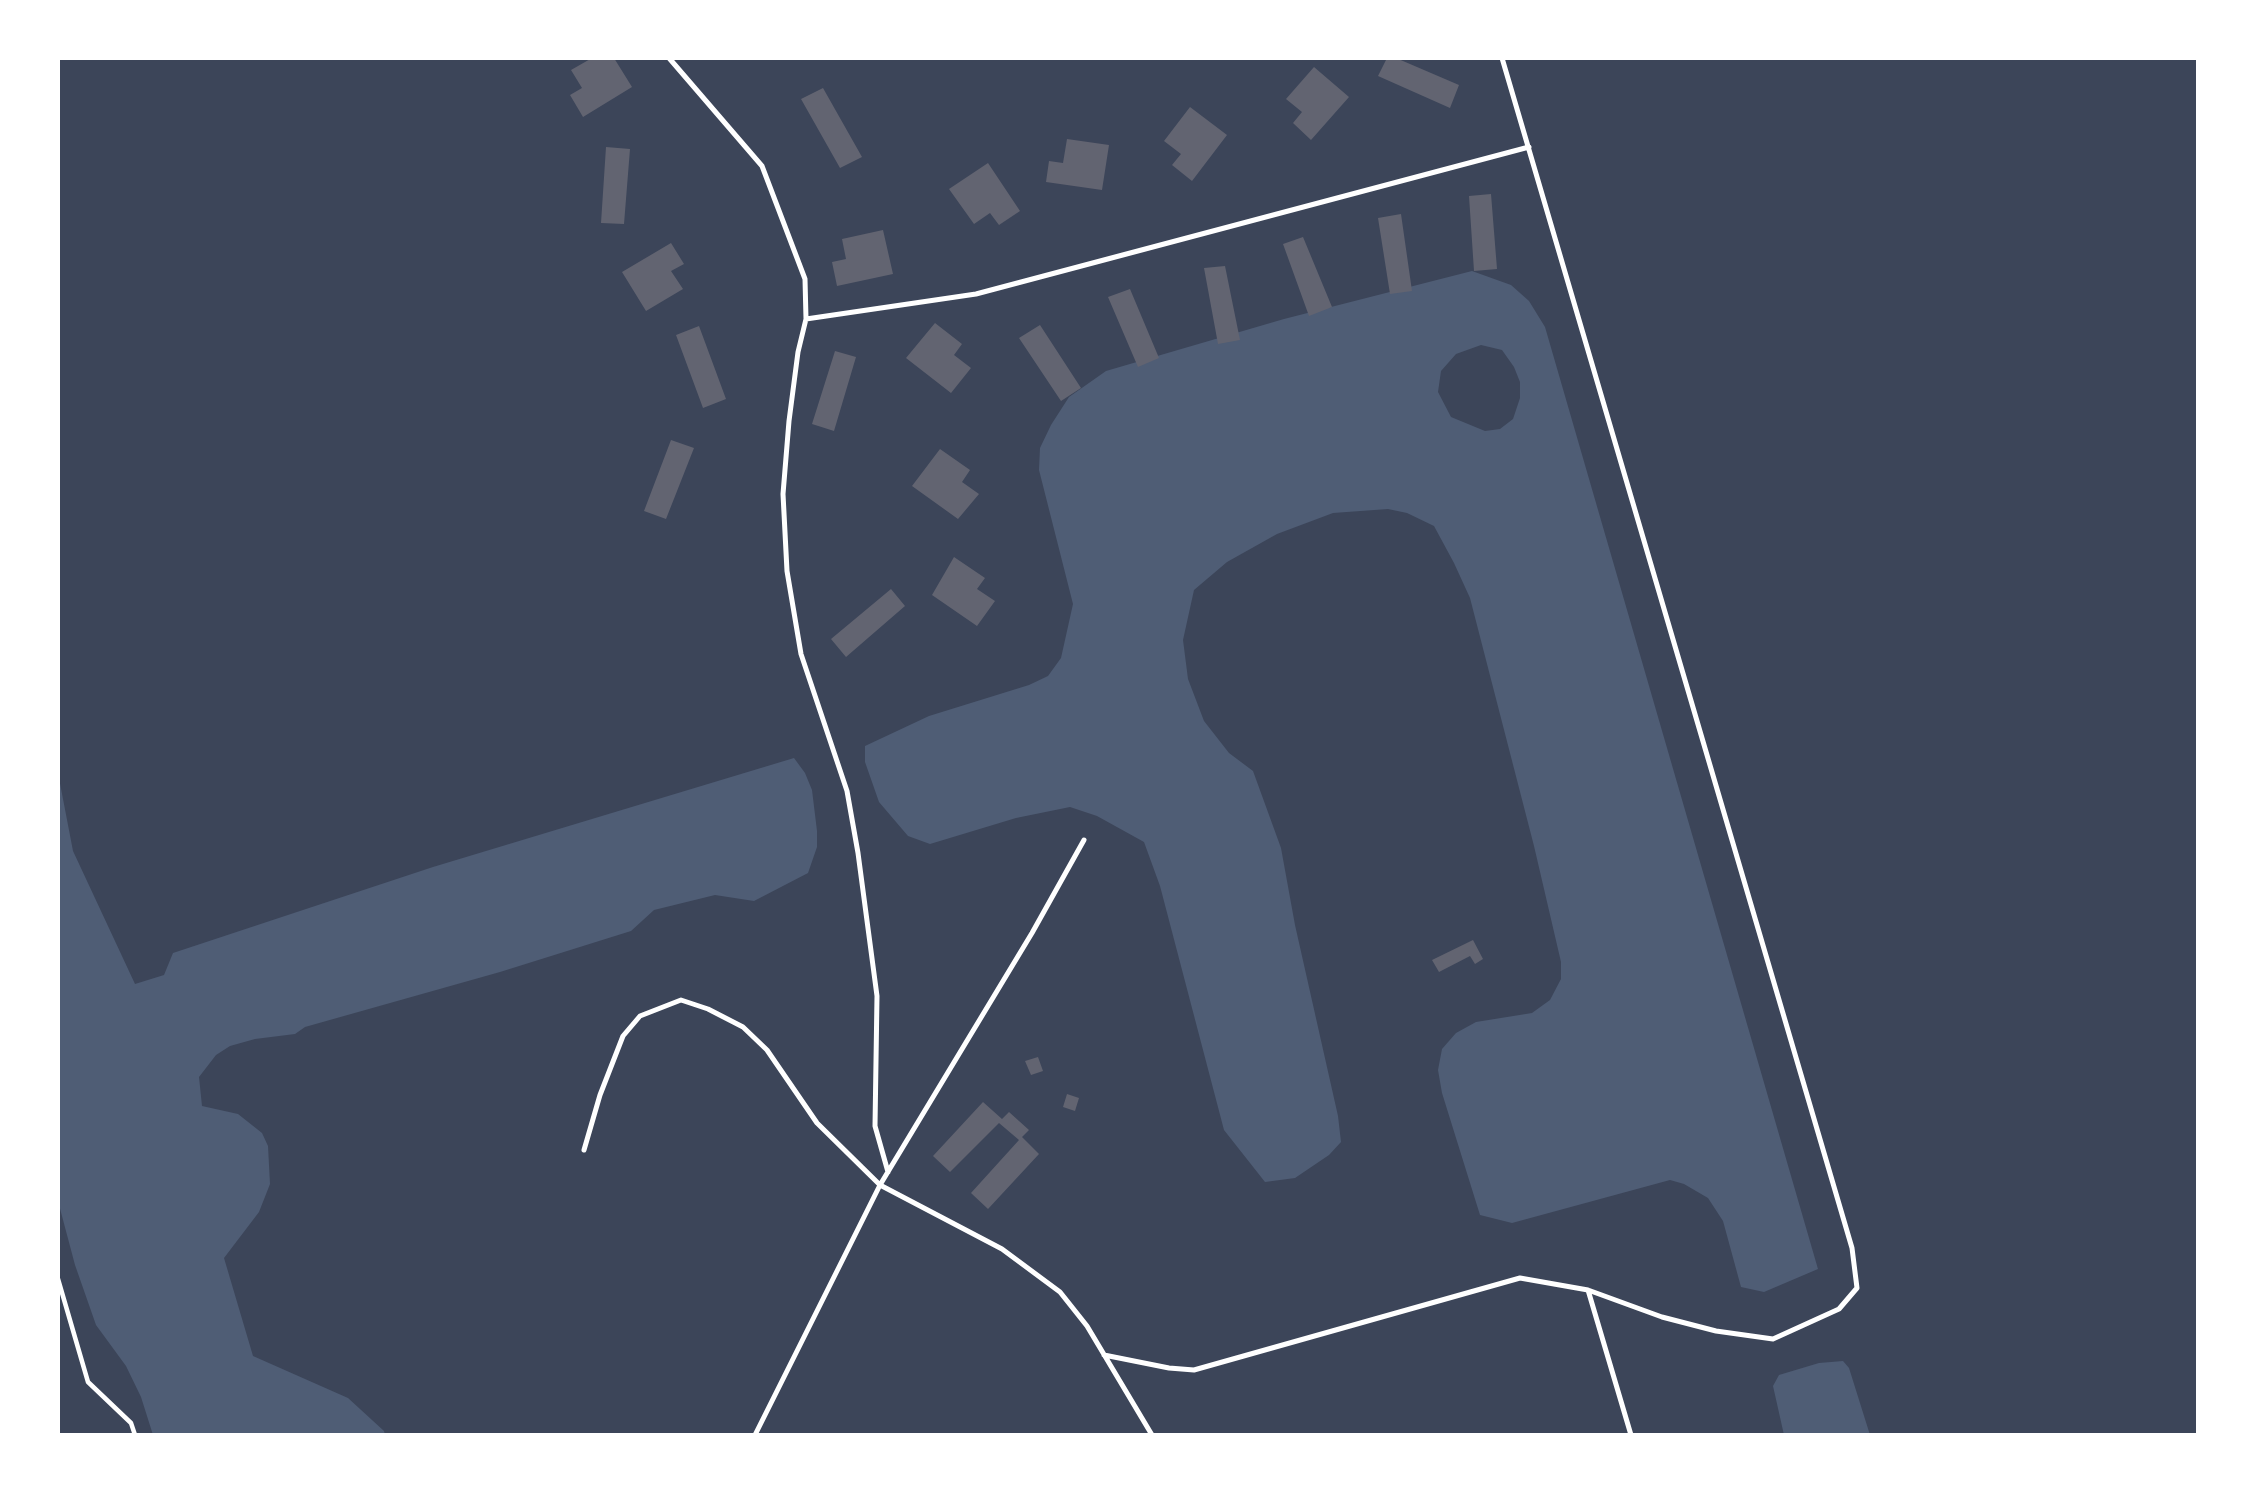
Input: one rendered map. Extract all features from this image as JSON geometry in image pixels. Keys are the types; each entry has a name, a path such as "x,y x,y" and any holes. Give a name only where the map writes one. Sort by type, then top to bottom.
{"lane":[{"path":"669,58 762,166 805,279 806,319 792,393 784,481 787,572 801,654 847,791 858,853 877,996 875,1126 888,1172"},
{"path":"1104,1354 1169,1368 1194,1370 1520,1278 1588,1290 1662,1318 1716,1331 1773,1339 1839,1309 1857,1288 1852,1248 1502,58"},
{"path":"806,319 976,294 1529,147"},
{"path":"755,1435 880,1185 1032,933 1084,840"},
{"path":"584,1150 616,1049 639,1016 681,1000 708,1009 743,1027 767,1050 817,1123 880,1185 1002,1249 1060,1292 1087,1326 1152,1435"},
{"path":"1588,1290 1631,1435"}],"path":[{"path":"58,1279 88,1382 131,1423 135,1435"}],"shaded area":[{"path":"58,58 2198,58 2198,1435 58,1435"},
{"path":"1472,271 1511,285 1529,301 1545,327 1818,1269 1764,1292 1741,1287 1723,1221 1708,1198 1684,1184 1670,1180 1512,1223 1480,1215 1442,1093 1438,1070 1442,1049 1456,1033 1476,1022 1532,1013 1550,1000 1561,979 1561,962 1470,598 1434,526 1407,513 1388,509 1333,513 1277,534 1227,562 1194,590 1183,640 1188,679 1204,721 1229,753 1253,771 1281,848 1295,925 1338,1116 1341,1142 1329,1155 1295,1178 1265,1182 1224,1130 1160,886 1144,842 1097,816 1070,807 1016,818 930,844 908,836 879,802 865,762 865,746 929,716 1029,685 1048,676 1061,658 1073,604 1039,470 1040,448 1069,397 1106,371 1284,319","holes":["1481,345 1502,350 1514,367 1520,382 1520,398 1513,419 1500,429 1485,431 1451,417 1438,392 1441,371 1456,354"]},
{"path":"794,758 805,773 812,790 817,847 808,873 754,901 715,895 654,910 631,931 500,972 305,1027 295,1034 255,1039 230,1046 216,1055 199,1077 202,1106 238,1114 262,1133 268,1146 270,1184 259,1212 224,1258 253,1356 348,1398 384,1431 385,1435 153,1435 141,1397 126,1366 96,1325 75,1265 58,1201 58,773 73,851 135,984 164,975 173,953 433,867"},
{"path":"1843,1361 1849,1368 1870,1435 1784,1435 1773,1386 1779,1375 1819,1363"}],"building":[{"path":"592,58 614,58 632,87 583,117 570,95 582,88 571,70"},
{"path":"1387,58 1396,58 1459,85 1450,108 1378,76"},
{"path":"1314,67 1349,97 1311,140 1293,123 1302,112 1286,99"},
{"path":"823,88 862,157 840,168 801,99"},
{"path":"1190,107 1227,135 1192,181 1172,165 1181,154 1164,141"},
{"path":"1067,139 1109,145 1102,190 1046,182 1049,161 1063,163"},
{"path":"606,147 630,149 624,224 601,223"},
{"path":"988,163 1020,211 999,225 990,213 974,224 949,189"},
{"path":"1491,194 1497,269 1474,271 1469,196"},
{"path":"1401,214 1412,291 1390,294 1378,218"},
{"path":"883,230 893,274 837,286 832,262 846,259 842,239"},
{"path":"1303,237 1332,307 1309,316 1283,244"},
{"path":"671,243 684,264 671,271 683,289 646,311 622,272"},
{"path":"1225,266 1240,340 1218,344 1204,268"},
{"path":"1130,289 1159,358 1138,367 1108,297"},
{"path":"935,323 962,344 954,355 971,368 951,393 906,358"},
{"path":"1040,325 1081,388 1061,401 1019,338"},
{"path":"699,326 726,399 703,408 676,335"},
{"path":"835,351 856,357 834,431 812,424"},
{"path":"671,440 694,448 666,519 644,511"},
{"path":"940,449 970,470 962,482 979,494 958,519 912,486"},
{"path":"954,557 985,578 977,589 995,601 977,626 932,595"},
{"path":"891,589 905,606 846,657 831,639"},
{"path":"1473,940 1483,959 1475,964 1470,956 1439,972 1432,960"},
{"path":"1038,1057 1043,1071 1031,1075 1025,1061"},
{"path":"1067,1094 1079,1098 1075,1111 1063,1107"},
{"path":"983,1102 1002,1119 1009,1112 1029,1130 1022,1137 1039,1154 988,1209 971,1193 1019,1140 999,1123 950,1172 933,1156"}]}
